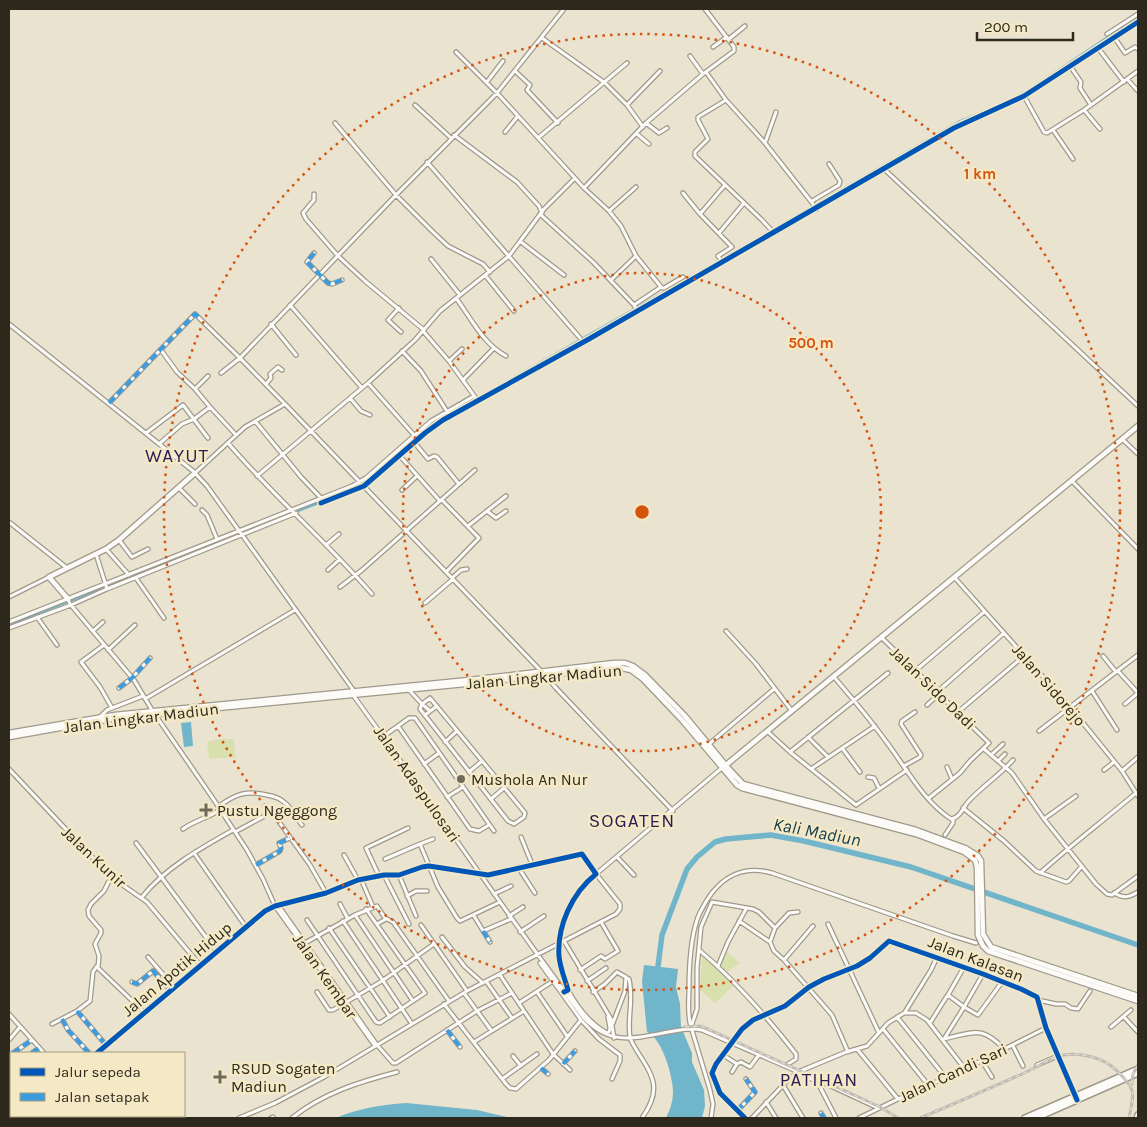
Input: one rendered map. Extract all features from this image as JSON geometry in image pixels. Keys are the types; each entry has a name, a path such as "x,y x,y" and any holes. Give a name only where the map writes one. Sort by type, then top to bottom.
{"highway":[{"path":"1036,1118 1137,1072"},
{"path":"1025,1118 1076,1099"}],"main road":[{"path":"724,766 793,712 1138,426"},
{"path":"67,599 49,577 106,549 119,540 195,473"},
{"name":"Jalan Lingkar Madiun","path":"354,693 487,680 614,662 633,666 645,675 685,716 737,784 748,790 916,830 966,848 978,856 981,861 979,868 980,924 978,935 980,942 988,951 1138,996"},
{"name":"Jalan Lingkar Madiun","path":"9,733 100,718 154,712 617,667 631,670 643,678 739,780 749,786 856,812 868,818"},
{"name":"Jalan Lingkar Madiun","path":"9,737 100,718"},
{"name":"Jalan Lingkar Madiun","path":"1113,990 1138,1001"}],"street":[{"path":"221,373 240,358 396,194 497,92 564,9"},
{"path":"584,188 646,123 704,73 734,51 734,47 728,38 705,9"},
{"path":"1106,34 1138,14"},
{"path":"9,622 67,599 136,578 321,498 362,484 366,478 414,435 449,413 637,311 773,233 815,205 954,128 1024,96 1138,22"},
{"path":"713,47 745,26"},
{"path":"1114,37 1125,53 1135,47 1138,49"},
{"path":"542,38 605,83 627,105 643,127"},
{"path":"1098,48 1126,81 1138,91"},
{"path":"456,52 497,92 574,178 609,211 621,226 636,256 661,287"},
{"path":"690,56 765,143 815,205"},
{"path":"487,82 503,61"},
{"path":"538,138 627,63"},
{"path":"1070,66 1081,82 1080,88 1091,105"},
{"path":"515,71 530,85 527,90 558,123"},
{"path":"627,105 660,71"},
{"path":"1024,96 1044,132 1048,133 1138,71"},
{"path":"726,100 698,117 708,139 694,154 773,233"},
{"path":"415,105 451,138"},
{"path":"1084,110 1100,129"},
{"path":"765,143 776,112"},
{"path":"505,132 518,116"},
{"path":"335,122 396,194 448,246 479,261 490,272"},
{"path":"646,123 659,133 667,128"},
{"path":"1053,130 1073,158"},
{"path":"637,134 649,144"},
{"path":"454,135 517,182 544,209"},
{"path":"427,162 580,338"},
{"path":"815,205 839,185 840,181 830,164"},
{"path":"884,168 1138,406"},
{"path":"257,476 368,383 424,330 440,311 509,256 544,209 574,178"},
{"path":"700,214 725,185"},
{"path":"609,211 636,188"},
{"path":"683,193 700,214 732,247 718,256 722,262"},
{"path":"314,194 314,200 303,214 338,256 424,330 464,379 476,399"},
{"path":"719,234 744,203"},
{"path":"539,206 541,214 574,243 611,280 637,311"},
{"path":"521,242 564,275"},
{"path":"314,253 308,262 329,284 342,280"},
{"path":"611,280 636,256"},
{"path":"431,259 460,295"},
{"path":"485,275 514,310"},
{"path":"634,306 661,287 664,288 683,277"},
{"path":"456,298 494,348 506,356"},
{"path":"290,305 362,388"},
{"path":"399,308 388,319 401,332"},
{"path":"109,403 196,314 312,430 541,671"},
{"name":"Jalan Adaspulosari","path":"9,324 195,473 207,486 554,980"},
{"path":"271,324 296,355"},
{"path":"464,379 494,348"},
{"path":"449,360 462,349"},
{"path":"161,350 177,372 195,389 236,435"},
{"path":"402,351 421,371 449,413"},
{"path":"266,384 271,378 270,374 278,367 282,370"},
{"path":"195,389 208,376"},
{"path":"368,383 414,435"},
{"path":"350,398 370,415"},
{"path":"321,503 362,484 399,456 449,413 476,399"},
{"path":"146,433 183,404 208,438"},
{"path":"195,473 236,435 255,421 285,404"},
{"path":"159,444 182,424 194,419 210,407"},
{"path":"255,421 282,455 321,498"},
{"path":"1122,438 1138,454"},
{"path":"414,442 428,459 437,457 459,484"},
{"path":"228,443 257,476 294,511 372,594"},
{"path":"399,456 479,539 446,572"},
{"path":"340,586 362,570 475,470"},
{"path":"402,490 418,476"},
{"path":"1072,481 1138,549"},
{"path":"179,488 195,504"},
{"path":"468,526 506,496"},
{"path":"202,510 207,515 217,539"},
{"path":"9,628 71,605 129,575 217,539 241,532 294,511"},
{"path":"487,511 496,518 506,511"},
{"path":"9,522 67,568"},
{"path":"326,545 339,534"},
{"path":"119,540 132,557 148,549"},
{"path":"106,549 129,575"},
{"path":"96,554 106,586"},
{"path":"328,570 340,559"},
{"path":"425,603 461,570 467,569"},
{"path":"9,597 49,577"},
{"path":"136,578 164,618"},
{"name":"Jalan Sidorejo","path":"955,578 1070,707 1122,771 1137,794"},
{"name":"Jalan Kembar","path":"67,599 132,678 220,808 256,865 276,906 376,1046 394,1063 447,1030"},
{"path":"100,718 112,708 144,698 295,610"},
{"path":"915,670 984,612"},
{"path":"37,617 57,645"},
{"path":"93,631 102,622"},
{"path":"108,650 135,625"},
{"path":"726,631 756,664 793,712"},
{"path":"927,705 1004,633"},
{"name":"Jalan Sido Dadi","path":"882,638 989,744 984,749"},
{"path":"104,645 81,662 100,687 112,708"},
{"path":"1039,731 1055,716 1092,691 1138,655"},
{"path":"958,712 1024,656"},
{"path":"1103,656 1138,693 1125,704"},
{"path":"119,688 132,678 150,658"},
{"path":"790,752 888,673"},
{"path":"548,675 548,679 556,688 673,811"},
{"path":"834,677 875,726 929,798 953,819"},
{"path":"409,689 430,711"},
{"path":"708,744 774,689"},
{"path":"1092,691 1117,730"},
{"path":"430,698 525,813 524,817 514,824 510,822 420,709 422,704 430,698"},
{"path":"425,715 437,706"},
{"path":"904,766 921,755 901,724 915,712"},
{"path":"384,736 410,718 414,718 494,831"},
{"path":"398,726 470,829 478,831 490,825"},
{"path":"811,769 875,726"},
{"path":"767,731 856,805"},
{"path":"445,742 458,732"},
{"path":"808,737 828,757"},
{"path":"991,755 1003,744"},
{"path":"842,748 860,772"},
{"path":"929,798 984,749 1015,776 1044,820 1096,884 1108,894 1114,893 1138,876"},
{"path":"424,764 439,753"},
{"path":"998,761 1005,754"},
{"path":"1122,771 1138,757"},
{"path":"946,835 953,823 953,819 972,798 1014,760"},
{"path":"469,772 482,761"},
{"path":"1104,770 1114,762"},
{"path":"724,766 582,887 571,904 563,924 562,942 559,949 566,991 591,1025 605,1035 614,1038 630,1039 691,1028 706,1031 758,1056 878,1108"},
{"path":"947,768 952,779"},
{"name":"Jalan Kunir","path":"9,769 111,877 119,884 142,897 200,965"},
{"path":"856,805 907,770"},
{"path":"868,777 874,778 879,788"},
{"path":"447,796 463,787"},
{"path":"490,799 504,788"},
{"path":"183,829 193,822 206,818 241,794 252,791 271,796 285,803 302,825"},
{"path":"1040,873 1067,848 1137,794"},
{"path":"1044,820 1076,796"},
{"path":"856,805 856,812"},
{"path":"963,808 1040,873 1066,882 1082,866"},
{"path":"142,897 153,884 194,853 272,812 310,864 326,893"},
{"path":"379,876 366,848 408,828"},
{"path":"521,837 532,864"},
{"path":"256,865 280,851 279,843 290,838"},
{"path":"385,859 433,839"},
{"path":"136,843 217,952"},
{"path":"420,844 438,887 457,918 462,921 500,902"},
{"path":"194,853 246,927"},
{"path":"239,1118 275,1103 308,1086 465,992 601,922 618,912 620,906 582,854 518,867 490,875 429,866 399,875 384,875 360,879 326,893 276,906"},
{"path":"344,856 360,879 373,907"},
{"path":"617,857 634,875"},
{"path":"518,867 535,894"},
{"path":"712,1118 713,1104 710,1090 691,1028 688,1010 690,963 697,918 713,891 726,879 739,871 765,871 976,943"},
{"path":"384,875 409,924"},
{"path":"399,875 416,916"},
{"path":"111,877 104,891 91,904 88,910 89,916 102,933 94,944 99,956 98,966 100,972 144,1012"},
{"path":"494,894 511,886"},
{"path":"407,896 416,891 426,891"},
{"path":"1114,893 1121,897 1130,898 1138,892"},
{"path":"691,1028 697,1009 701,927 712,901 759,912 775,928"},
{"path":"340,904 348,919"},
{"name":"Jalan Apotik Hidup","path":"98,1052 265,911 276,906"},
{"path":"304,944 329,928 366,909 378,907 386,919 393,922 449,1001"},
{"path":"482,931 510,917 523,907"},
{"path":"718,966 746,908"},
{"path":"308,920 376,1022 380,1023 425,993 366,909"},
{"path":"770,942 775,928 789,912 798,912"},
{"path":"355,915 413,1001"},
{"path":"474,916 490,942"},
{"path":"520,932 544,916"},
{"path":"377,924 386,919"},
{"path":"343,921 412,1024"},
{"path":"739,921 770,942 774,951 834,1018 848,1052"},
{"path":"580,970 601,956 606,958 618,950 601,922"},
{"path":"828,924 879,1034"},
{"path":"422,925 491,1030"},
{"path":"784,960 813,926"},
{"path":"329,928 390,1017"},
{"path":"442,937 465,967 484,982 500,1000 512,1018"},
{"name":"Jalan Kalasan","path":"850,970 864,962 889,941 983,974 1029,993 1038,1000 1046,1028 1076,1099"},
{"path":"562,942 613,1024"},
{"path":"317,992 330,1010 394,973 434,944"},
{"path":"699,950 718,966 797,1056 796,1059 785,1067"},
{"path":"148,957 174,986"},
{"path":"752,1118 783,1085 800,1073 848,1052 867,1046 883,1029 904,1013 937,957"},
{"path":"52,1024 77,1011 90,1001 92,972 98,966"},
{"path":"930,1023 964,967"},
{"path":"587,981 606,968"},
{"path":"745,1118 720,1093 712,1073 713,1068 745,1026 753,1020 785,1006 808,987 850,970"},
{"path":"132,982 137,984 152,971 170,990"},
{"path":"593,992 605,984 617,972 629,979 632,1000 630,1039 654,1080 655,1086 652,1101 642,1118"},
{"path":"943,1039 983,974"},
{"path":"500,975 553,1054 570,1070"},
{"path":"614,1038 613,1024 625,991 626,977"},
{"path":"554,980 566,991 586,1017 608,1033 610,1028 607,1014"},
{"path":"519,1003 554,980"},
{"path":"554,980 582,1020 599,1039 620,1055 620,1061 612,1079"},
{"path":"948,995 978,1015 1002,982"},
{"path":"1038,1000 1065,1004 1071,1008 1078,1009 1090,991"},
{"path":"537,992 567,1036"},
{"path":"460,1047 447,1030 477,1011 512,993"},
{"path":"444,1004 510,1088 516,1089 541,1068 582,1020"},
{"path":"1111,1027 1131,1010"},
{"path":"77,1011 106,1045"},
{"path":"474,1042 524,1011"},
{"path":"904,1013 916,1013 924,1017 965,1069"},
{"path":"9,1014 43,1052"},
{"path":"897,1017 946,1078"},
{"path":"1124,1017 1138,1032"},
{"path":"62,1019 68,1030 88,1052"},
{"path":"9,1040 20,1027"},
{"name":"Jalan Candi Sari","path":"860,1118 1005,1050 1046,1028"},
{"path":"883,1029 929,1086"},
{"path":"943,1039 978,1032 992,1037 1005,1050"},
{"path":"15,1052 32,1040"},
{"path":"1013,1046 1023,1066"},
{"path":"33,1052 39,1048"},
{"path":"857,1049 898,1099"},
{"path":"563,1064 575,1051"},
{"path":"502,1078 537,1054"},
{"path":"723,1055 737,1064"},
{"path":"513,1056 521,1066"},
{"path":"732,1072 737,1064 741,1062 750,1067 758,1056"},
{"path":"1037,1065 1058,1056"},
{"path":"982,1061 992,1077"},
{"path":"541,1068 548,1074"},
{"path":"292,1118 315,1102 350,1085 397,1072"},
{"path":"737,1111 755,1091 746,1079"},
{"path":"819,1082 836,1118"},
{"path":"783,1085 803,1118"},
{"path":"766,1102 776,1118"},
{"path":"821,1112 824,1118"}],"green space":[{"path":"220,739 234,739 235,757 209,759 207,742"},
{"path":"727,952 740,963 726,973 720,966"},
{"path":"702,954 714,963 734,985 715,1003 700,990"}],"water":[{"path":"191,722 193,746 184,747 181,723"},
{"path":"644,965 678,969 676,987 680,1004 681,1027 692,1053 692,1062 704,1090 705,1106 702,1118 666,1118 672,1102 672,1085 669,1068 662,1049 647,1032 642,981"},
{"path":"406,1103 477,1110 511,1118 336,1118 370,1108"}],"waterway":[{"path":"1009,101 1028,91 1138,17"},
{"path":"357,488 433,424 959,122 999,106"},
{"path":"294,512 323,501"},
{"path":"38,613 260,526"},
{"path":"9,625 38,613"},
{"name":"Kali Madiun","path":"657,974 662,935 687,869 697,857 715,842 726,839 771,835 804,841 911,867 1138,945"}],"railway":[{"path":"685,1027 701,1026 880,1107 898,1118"},
{"path":"920,1118 1022,1074 1053,1058 1071,1054 1099,1059 1112,1066 1123,1077 1131,1088 1133,1097 1129,1118"},
{"path":"1132,1084 1133,1074 1138,1065"}],"marked path":[{"path":"314,253 307,262 328,283 332,284 342,280"},
{"path":"109,403 195,314 199,317"},
{"path":"119,688 132,678 150,658"},
{"path":"256,865 280,851 279,843 290,838"},
{"path":"483,931 490,942"},
{"path":"132,982 137,984 153,971 170,990"},
{"path":"77,1011 106,1045"},
{"path":"62,1019 68,1030 88,1052"},
{"path":"447,1030 460,1047"},
{"path":"14,1052 32,1040"},
{"path":"33,1052 39,1048"},
{"path":"563,1064 575,1051"},
{"path":"541,1068 548,1074"},
{"path":"737,1111 755,1092 746,1079"},
{"path":"821,1113 824,1118"}],"cycle path":[{"path":"321,503 364,486 425,433 443,420 589,339 954,128 1024,96 1138,22"},
{"path":"98,1052 265,911 275,906 326,893 358,880 384,875 399,875 429,866 488,875 582,854 596,874 573,900 561,933 559,956 568,990 564,992"},
{"path":"745,1118 720,1093 712,1073 716,1064 742,1029 753,1020 785,1006 809,987 857,966 870,958 889,941 983,974 1037,997 1046,1028 1077,1100"}],"place":[{"name":"Mushola An Nur","path":"461,779"},
{"name":"Pustu Ngeggong","path":"206,810"},
{"name":"RSUD Sogaten Madiun","path":"220,1077"}],"district":[{"name":"WAYUT","path":"177,456"},
{"name":"SOGATEN","path":"632,821"},
{"name":"PATIHAN","path":"819,1080"}]}
